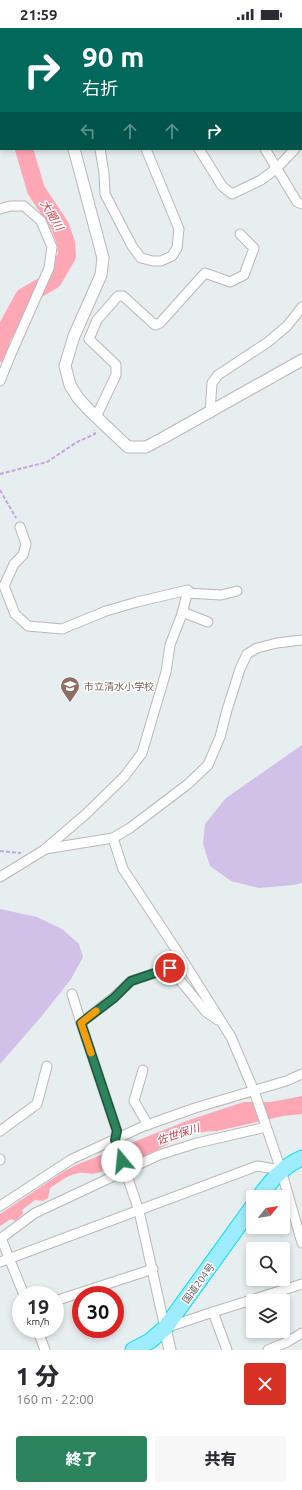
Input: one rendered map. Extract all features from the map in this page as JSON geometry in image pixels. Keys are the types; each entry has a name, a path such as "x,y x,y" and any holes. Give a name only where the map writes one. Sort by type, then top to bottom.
{"highway":[{"path":"264,1190 281,1170 302,1158"},
{"name":"国道204号","path":"133,1350 150,1341 165,1328 246,1216"}],"street":[{"path":"74,150 103,258 101,275 74,336 65,366 70,385 78,398 128,447 146,447 210,413 302,360"},
{"path":"100,150 104,173 105,194 132,246 141,258 161,261 172,256 177,248 180,229 146,150"},
{"path":"200,150 222,186 232,194 261,180 276,169 294,150"},
{"path":"265,150 297,202 302,204"},
{"path":"0,209 10,206 24,206 41,221 52,246 49,268 0,381"},
{"path":"93,414 116,375 116,365 89,339 97,320 118,296 123,296 155,325 160,323 205,273 230,282 244,275 254,248 240,234"},
{"path":"210,413 212,383 218,375 268,342 287,326 302,307"},
{"path":"20,527 26,544 23,555 14,564 4,586 15,614 28,626 62,629 118,607 188,590 187,593 221,595 237,591"},
{"path":"0,877 44,850 86,814 124,777 142,753 166,672 170,645 187,593"},
{"path":"182,612 208,622"},
{"path":"44,850 113,838 130,828 188,784 208,765 220,737 227,710 247,654 257,648 277,643 302,640"},
{"path":"113,838 123,869 231,1037 254,1091 281,1170 302,1243"},
{"path":"81,1023 114,998 131,981 170,968 206,1012 223,1024"},
{"path":"72,994 117,1131 115,1140 139,1211 170,1350"},
{"path":"0,1132 37,1104 47,1066"},
{"path":"143,1070 134,1101 148,1125"},
{"path":"0,1206 72,1159 148,1125 202,1105 254,1091 286,1081 302,1074"},
{"path":"20,1286 0,1238 35,1213 159,1155 265,1124"},
{"path":"0,1262 258,1166 281,1170"},
{"path":"64,1298 153,1269"},
{"path":"165,1328 302,1284"},
{"path":"213,1312 227,1350"},
{"path":"268,1350 287,1342 302,1333"},
{"path":"41,1338 46,1350"}],"path":[{"path":"0,474 47,462 77,442 95,434 93,414"},
{"path":"0,490 20,527"},
{"path":"0,851 25,853 35,856"}],"shaded area":[{"path":"302,745 302,883 259,888 231,881 210,866 203,844 205,824 226,798"},
{"path":"0,909 37,917 62,929 79,944 83,957 71,979 41,1017 0,1064"}],"water":[{"name":"佐世保川","path":"302,1096 302,1114 283,1116 217,1131 201,1132 178,1139 142,1157 95,1174 81,1173 71,1175 50,1188 48,1198 43,1201 35,1200 22,1210 23,1214 15,1221 11,1219 0,1226 0,1214 76,1165 189,1120 244,1102 271,1102"}],"waterway":[{"name":"大聞川","path":"0,353 1,339 24,297 53,280 67,256 66,243 60,226 36,190 24,150"}],"slow traffic":[{"path":"91,1053 81,1023 96,1011"}],"place":[{"name":"市立清水小学校","path":"70,703"}],"route":[{"path":"122,1161 115,1140 117,1131 81,1023 114,998 131,981 170,968"}]}
